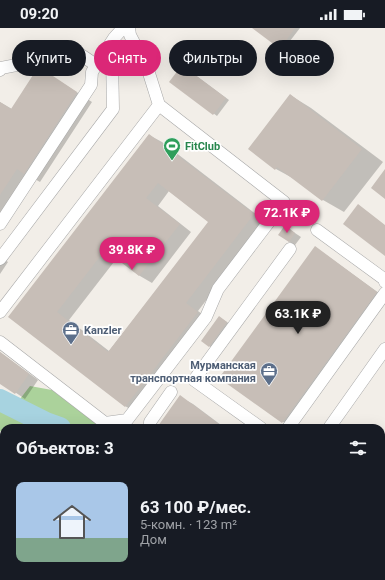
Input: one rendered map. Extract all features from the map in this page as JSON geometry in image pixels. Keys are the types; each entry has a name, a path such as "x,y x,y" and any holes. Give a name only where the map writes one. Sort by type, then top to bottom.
{"lane":[{"path":"0,342 105,423 127,420 206,317 218,289 284,202 159,105 148,70 126,30 113,40"},
{"path":"0,70 1,68 78,53 94,64"},
{"path":"0,224 91,85 92,72 94,68"},
{"path":"0,259 112,109 112,76"},
{"path":"0,312 159,105"},
{"path":"317,230 384,279 385,282"},
{"path":"255,424 194,380 290,249"},
{"path":"291,424 385,293"},
{"path":"333,424 385,349"},
{"path":"150,424 171,392"}],"green space":[{"path":"30,386 52,390 97,424 0,424 0,393 17,403"}],"building":[{"path":"252,28 295,28 286,40 268,40"},
{"path":"32,76 53,76 77,92 24,174 17,169 0,195 0,102 11,109"},
{"path":"174,76 197,76 226,98 213,115 169,82"},
{"path":"290,94 362,149 322,201 277,167 275,170 248,149"},
{"path":"149,134 254,214 186,303 198,312 125,407 8,317","holes":["158,183 208,222 108,352 57,312 105,250 139,276 180,224 146,198"]},
{"path":"385,169 385,199 371,188"},
{"path":"358,204 385,225 385,256 343,224"},
{"path":"285,225 295,233 289,242 278,235"},
{"path":"315,246 377,292 282,423 219,378"},
{"path":"219,316 227,322 209,347 201,341"},
{"path":"0,352 29,374 15,394 0,384"},
{"path":"180,395 219,424 159,424"}],"waterway":[{"path":"0,400 49,424"}],"place":[{"name":"FitClub","path":"172,161"},
{"name":"Kanzler","path":"71,345"},
{"name":"Мурманская транспортная компания","path":"269,386"}]}
